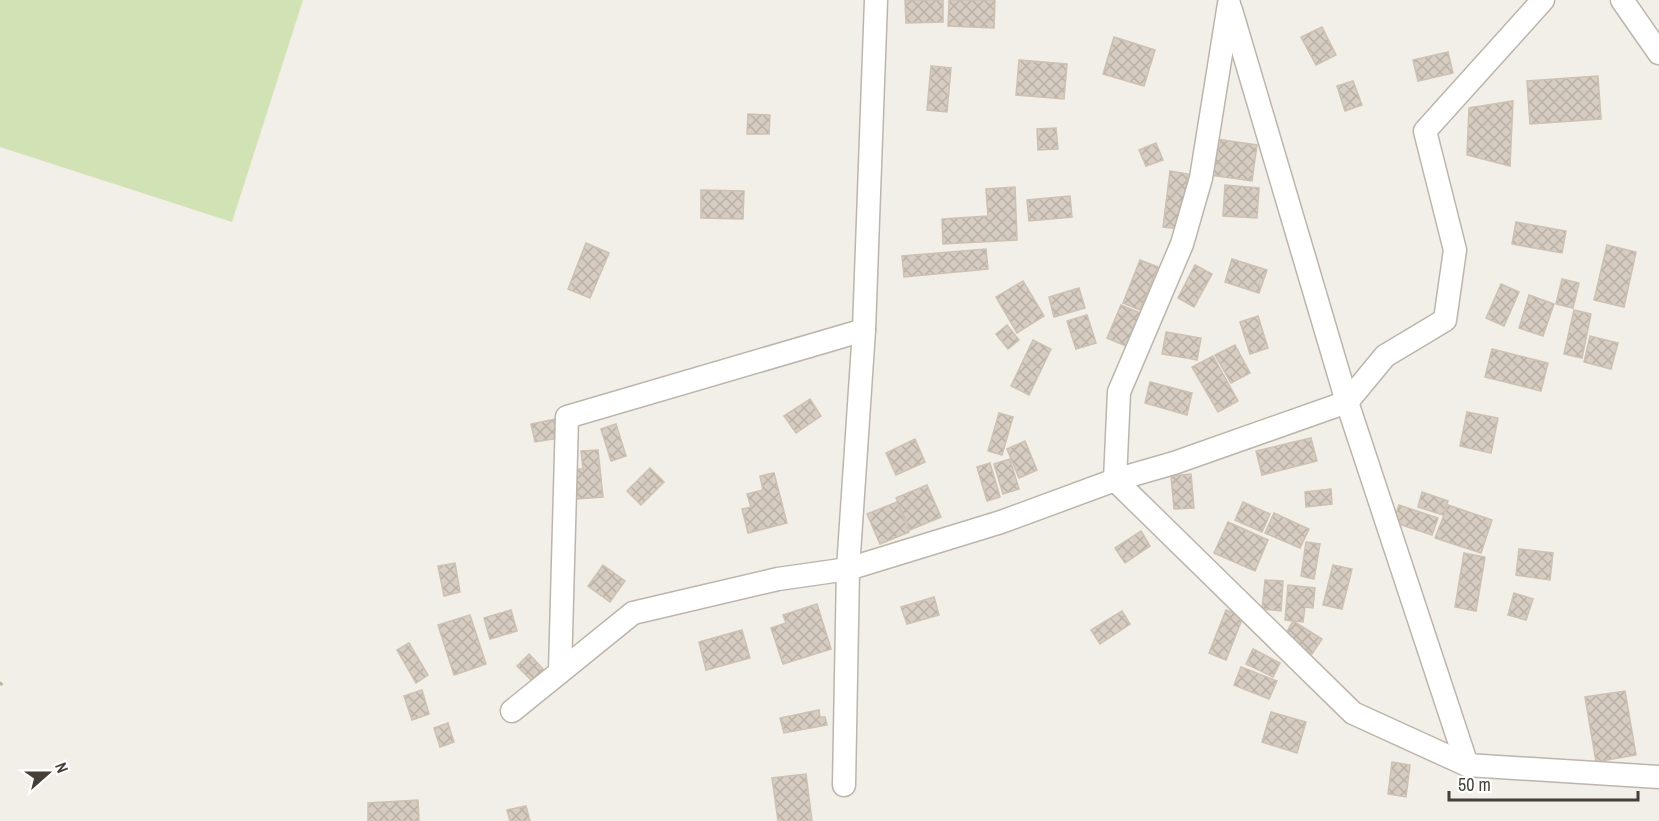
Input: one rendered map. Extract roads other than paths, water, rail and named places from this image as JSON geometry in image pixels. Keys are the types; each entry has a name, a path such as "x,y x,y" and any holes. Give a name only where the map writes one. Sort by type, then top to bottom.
{"street":[{"path":"844,785 848,569 864,330 876,0"},
{"path":"512,711 633,613 778,579 848,569 1001,522 1115,480 1174,464 1347,402 1384,356 1445,320 1455,250 1425,131 1543,0"},
{"path":"1622,0 1659,53"},
{"path":"1228,2 1347,402 1467,765"},
{"path":"1228,2 1201,178 1182,244 1119,392 1115,480 1353,713 1467,765 1659,777"},
{"path":"560,672 567,417 864,330"}]}
